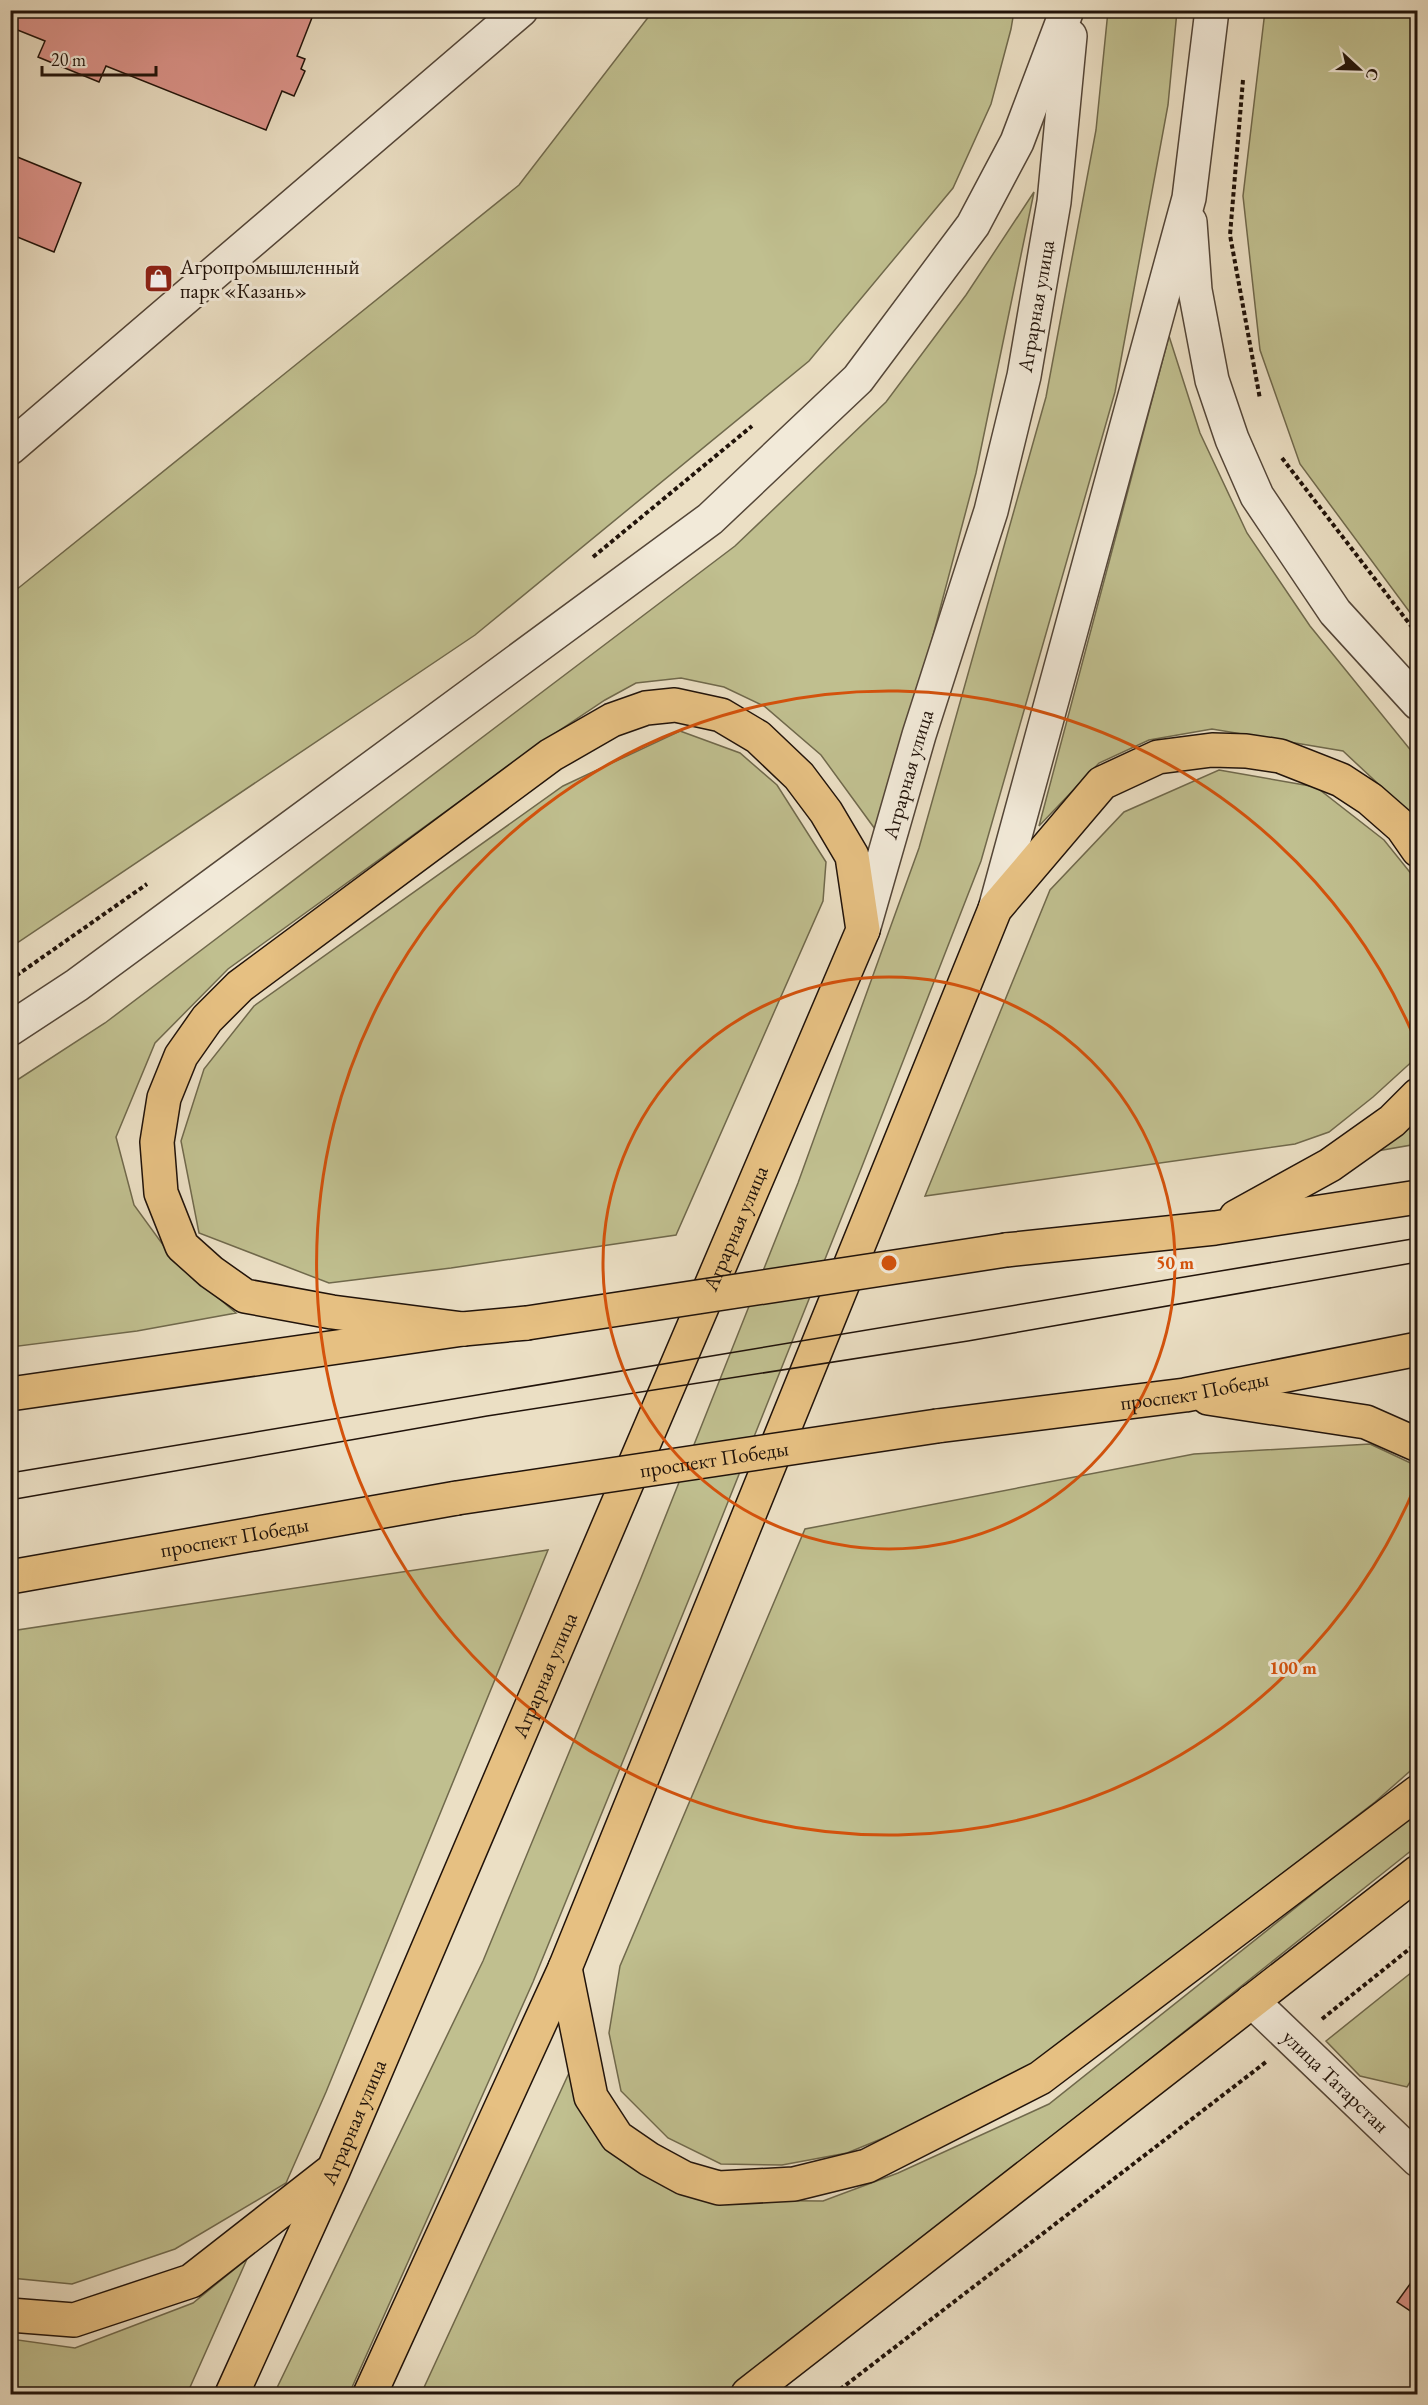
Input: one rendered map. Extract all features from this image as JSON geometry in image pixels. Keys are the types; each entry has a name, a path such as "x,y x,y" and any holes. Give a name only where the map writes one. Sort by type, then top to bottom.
{"main road":[{"path":"463,1329 332,1312 245,1296 211,1272 182,1246 161,1193 157,1142 164,1098 181,1056 207,1019 240,986 551,755 612,720 646,708 675,705 721,716 759,737 799,776 826,812 852,856 863,930"},
{"path":"370,2394 565,1968 995,909 1102,783 1158,757 1212,750 1280,756 1341,780 1370,799 1402,827 1418,850"},
{"name":"Аграрная улица","path":"232,2394 333,2170 863,930"},
{"path":"1215,1228 1330,1165 1392,1121 1418,1095"},
{"path":"10,1394 463,1329 527,1323 1006,1250 1215,1228 1418,1197"},
{"name":"проспект Победы","path":"10,1576 457,1497 937,1426 1185,1395 1418,1349"},
{"path":"1185,1395 1366,1422 1418,1445"},
{"path":"565,1968 591,2097 617,2137 649,2159 684,2178 719,2188 794,2184 867,2166 1040,2078 1418,1792"},
{"path":"748,2394 1418,1872"},
{"path":"10,2314 74,2320 191,2281 333,2170"}],"street":[{"path":"10,448 521,10"},
{"path":"10,1029 77,985 710,519 858,379 973,225 1017,142 1067,10"},
{"name":"Аграрная улица","path":"863,930 919,735 991,511 1024,376 1054,202 1072,10"},
{"path":"995,909 1189,198 1212,10"},
{"path":"1189,198 1195,290 1212,380 1232,439 1257,496 1335,612 1418,703"},
{"name":"улица Татарстан","path":"1252,2001 1418,2160"}],"path":[{"path":"1244,70 1230,235 1260,403"},
{"path":"586,562 758,420"},
{"path":"1281,456 1418,635"},
{"path":"10,980 156,878"},
{"path":"834,2394 1293,2042 1418,1942"}],"shaded area":[{"path":"653,11 1014,11 991,104 953,188 809,361 475,635 11,947 11,594 519,185"},
{"path":"1108,11 1177,11 1168,105 1115,392 981,861 702,1567 533,1982 349,2394 274,2394 483,1961 641,1578 798,1183 919,848 1046,397 1096,130"},
{"path":"1265,11 1417,11 1417,622 1300,464 1260,350 1243,196"},
{"path":"1034,192 976,473 931,643 875,829 821,755 764,706 724,687 681,678 636,683 605,700 536,746 228,969 155,1043 116,1137 134,1205 174,1260 236,1313 137,1331 11,1347 11,1084 105,1023 735,546 886,402 966,295"},
{"path":"1169,336 1200,433 1247,533 1310,626 1417,758 1417,820 1343,751 1212,729 1149,740 1099,763 1039,826"},
{"path":"680,731 740,753 777,785 826,862 823,901 676,1235 451,1268 329,1283 199,1233 181,1141 204,1069 254,1006 563,786"},
{"path":"1219,770 1316,787 1384,840 1417,881 1417,1057 1373,1097 1329,1132 1295,1144 925,1196 1050,890 1124,812"},
{"path":"1417,1116 1417,1144 1377,1151"},
{"path":"1370,1444 1417,1466 1417,1765 1375,1802 1029,2069 937,2116 847,2153 782,2165 721,2164 668,2138 621,2091 609,2033 620,1966 805,1529 1194,1454"},
{"path":"548,1550 326,2092 286,2183 175,2249 72,2284 11,2278 11,1631"},
{"path":"1417,1811 1417,1846 730,2394 421,2394 569,2073 704,2200 823,2201 898,2173 1049,2104"},
{"path":"1417,1968 1417,2071 1407,2087 1360,2076 1326,2041"},
{"path":"247,2259 187,2394 11,2394 11,2339 75,2348 193,2303"}],"building":[{"path":"10,10 315,10 297,56 305,59 301,69 305,71 294,96 282,91 266,130 106,66 99,82 38,57 45,41 10,27"},
{"path":"10,154 81,183 54,252 10,234"},
{"path":"1418,2273 1418,2316 1397,2302"}],"tram line":[{"path":"10,1473 1418,1238"},
{"path":"10,1500 487,1416 968,1341 1418,1262"}],"place":[{"name":"Агропромышленный парк «Казань»","path":"159,279"}]}
